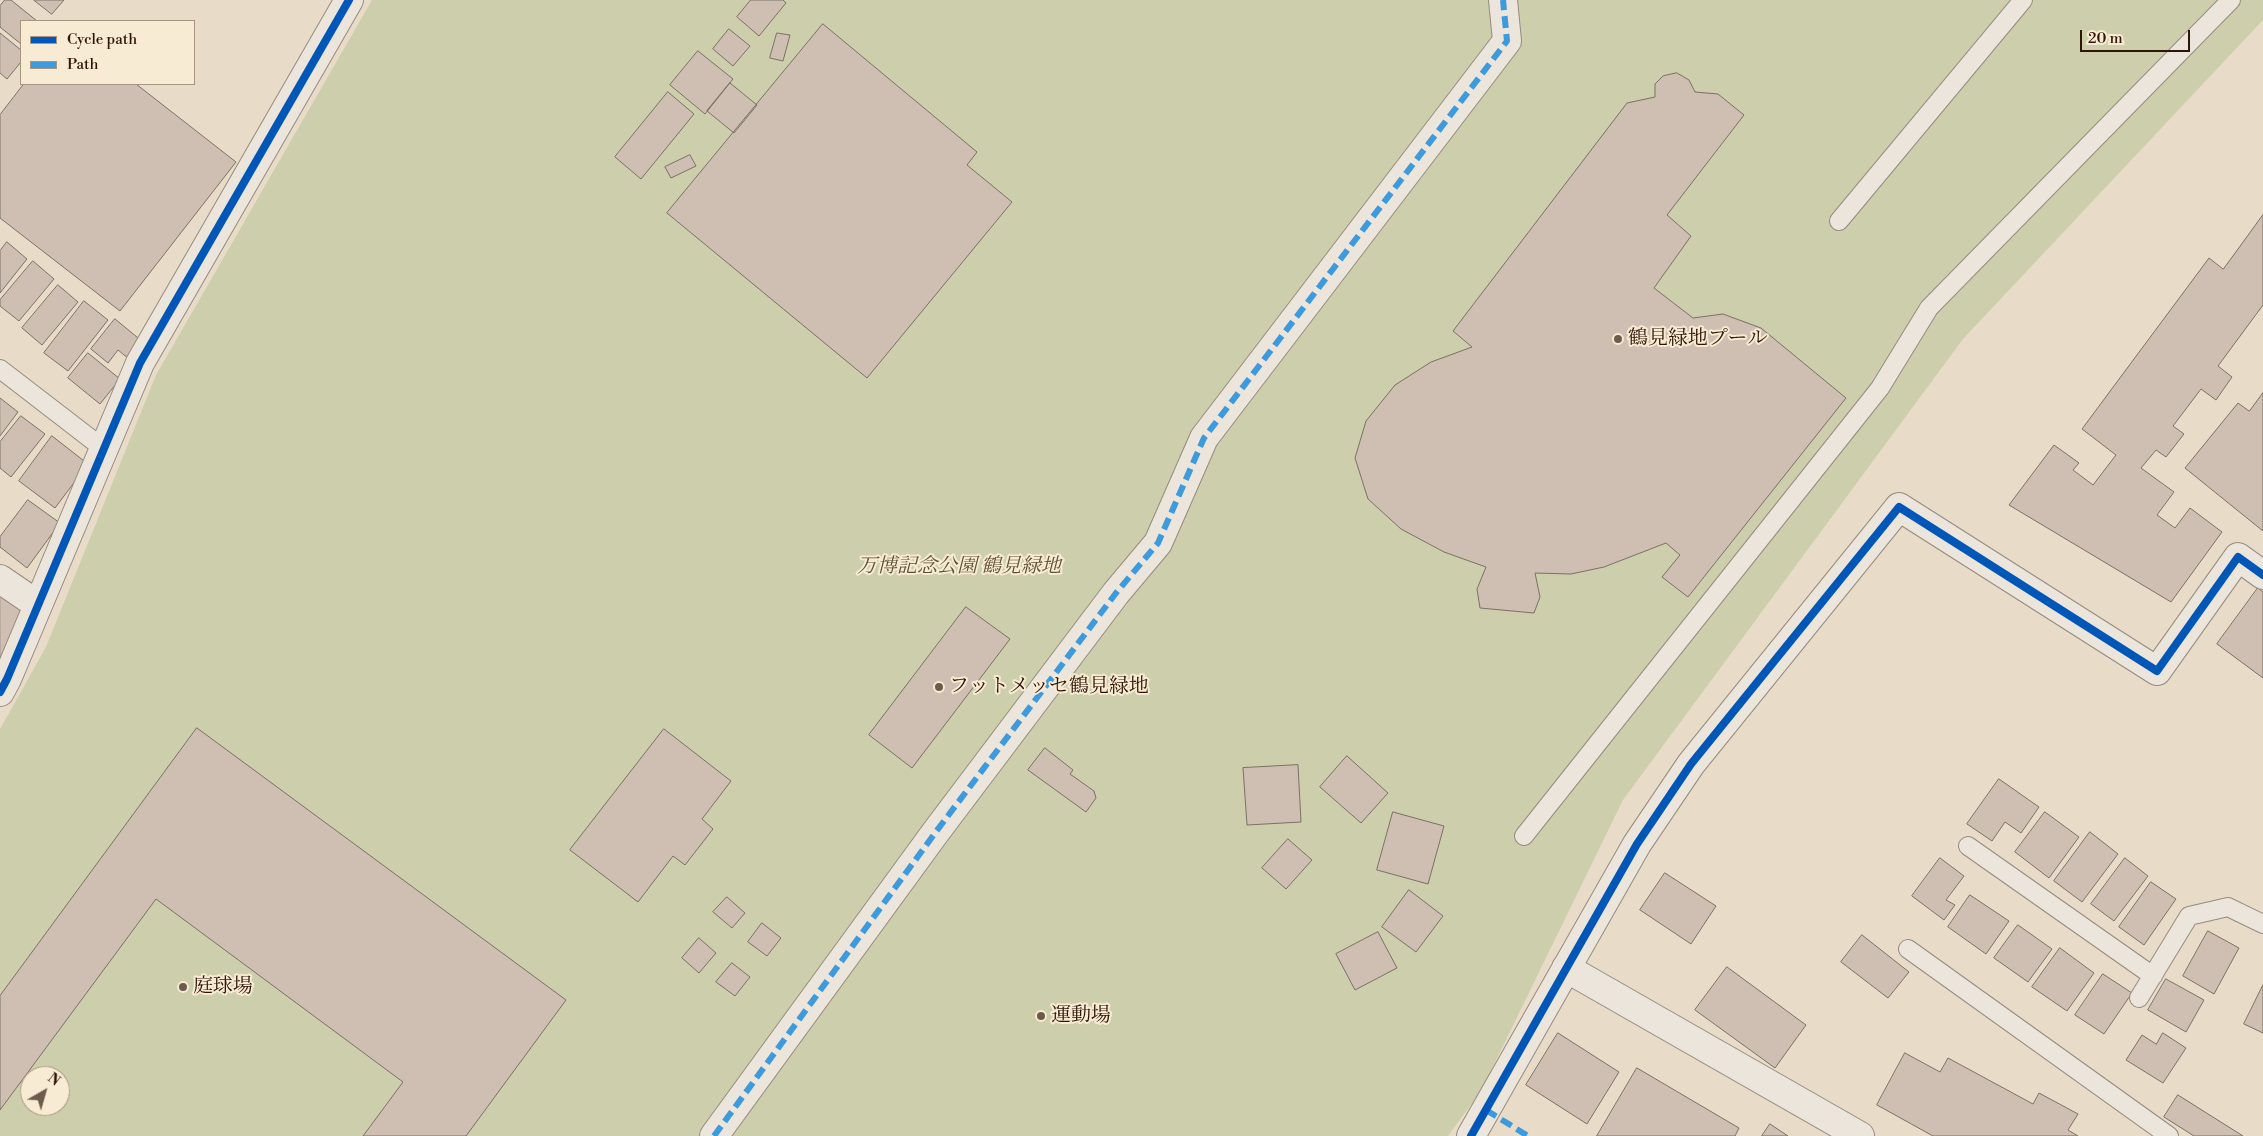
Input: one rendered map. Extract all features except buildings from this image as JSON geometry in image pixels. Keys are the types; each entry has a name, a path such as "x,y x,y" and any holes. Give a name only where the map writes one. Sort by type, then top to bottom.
{"street":[{"path":"0,692 140,363 349,0"},
{"path":"714,1136 935,833 1116,593 1158,543 1204,438 1507,41 1503,0"},
{"path":"1471,1136 1638,844 1691,764 1899,507 2157,672 2238,557 2263,575"},
{"path":"0,579 38,605"},
{"path":"1566,968 1858,1136"}],"lane":[{"path":"1839,221 2022,0"},
{"path":"1524,836 1880,388 1929,308 2231,0"},
{"path":"0,369 104,449"},
{"path":"1968,846 2153,976"},
{"path":"2140,998 2189,916 2228,907 2263,924"},
{"path":"1908,949 2169,1136"}],"green space":[{"name":"万博記念公園 鶴見緑地","path":"372,0 2263,0 2263,20 1963,339 1623,800 1481,1091 1448,1136 0,1136 0,729 46,647 156,375"}],"marked path":[{"path":"714,1136 935,833 1116,593 1158,543 1204,438 1507,41 1503,0"},
{"path":"1486,1110 1528,1136"}],"cycle path":[{"path":"0,692 140,363 349,0"},
{"path":"1471,1136 1637,844 1691,764 1899,507 2157,671 2238,557 2263,575"}],"place":[{"name":"鶴見緑地プール","path":"1618,339"},
{"name":"フットメッセ鶴見緑地","path":"939,687"},
{"name":"庭球場","path":"183,987"},
{"name":"運動場","path":"1041,1016"}]}
